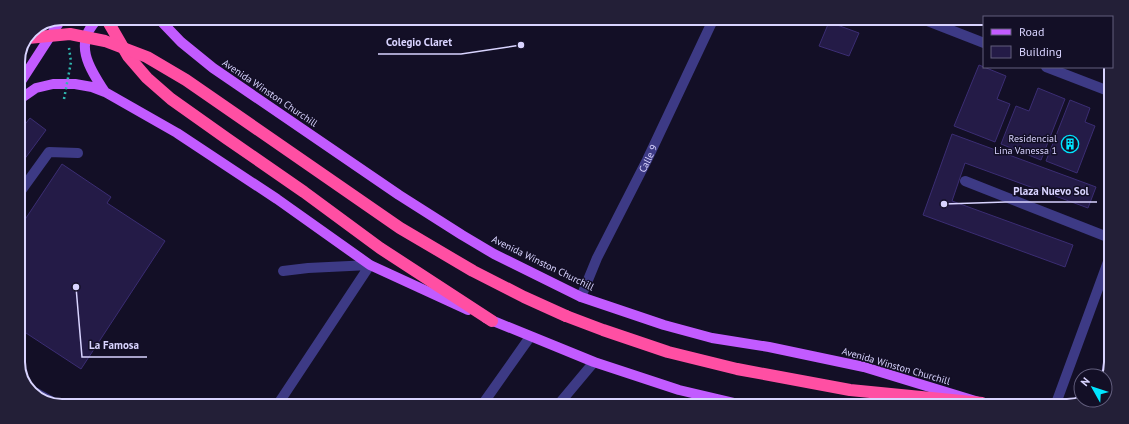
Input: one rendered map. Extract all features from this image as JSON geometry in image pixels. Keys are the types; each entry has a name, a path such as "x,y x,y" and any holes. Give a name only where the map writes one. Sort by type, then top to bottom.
{"highway":[{"path":"110,25 128,56 148,78 171,99 304,192 380,248 492,321"},
{"path":"35,37 70,34 105,41 147,57 186,80 400,228 473,272 566,316 668,352 736,369 850,390 941,399"}],"main road":[{"path":"93,25 85,36 85,51 92,72 105,92"},
{"name":"Avenida Winston Churchill","path":"165,25 181,42 212,68 387,186 494,254 581,297 664,325 705,336 769,347 864,367 969,399"},
{"path":"25,75 57,26"},
{"path":"25,96 36,88 53,84 75,84 92,87 105,92 176,133 278,199 370,265 492,321 594,362 680,390 718,399"}],"street":[{"name":"Calle 9","path":"581,297 597,258 647,160 711,25"},
{"path":"949,25 983,42"},
{"path":"1049,68 1104,89"},
{"path":"25,185 49,152 78,153"},
{"path":"965,181 1104,236"},
{"path":"283,271 308,268 370,265"},
{"path":"281,399 370,265"},
{"path":"1059,399 1104,273"},
{"path":"486,399 530,337"},
{"path":"563,399 594,362"}],"path":[{"path":"64,99 71,62 69,47"}],"building":[{"path":"828,25 837,25 859,33 849,56 819,46"},
{"path":"979,65 983,68 1006,76 997,99 1010,104 995,142 954,126"},
{"path":"1038,88 1065,99 1041,160 1001,144 1016,106 1029,111"},
{"name":"Residencial Lina Vanessa 1","path":"1070,100 1090,108 1085,122 1095,126 1077,173 1046,161"},
{"path":"30,118 46,130 25,158 25,124"},
{"path":"952,134 1096,187 1088,208 965,163 952,201 1073,245 1065,267 923,215"},
{"path":"62,164 111,197 107,203 165,241 81,369 26,333 25,334 25,220"}],"place":[{"name":"Colegio Claret","path":"521,45"},
{"name":"Residencial Lina Vanessa 1","path":"1070,144"},
{"name":"Plaza Nuevo Sol","path":"944,204"},
{"name":"La Famosa","path":"76,287"}]}
